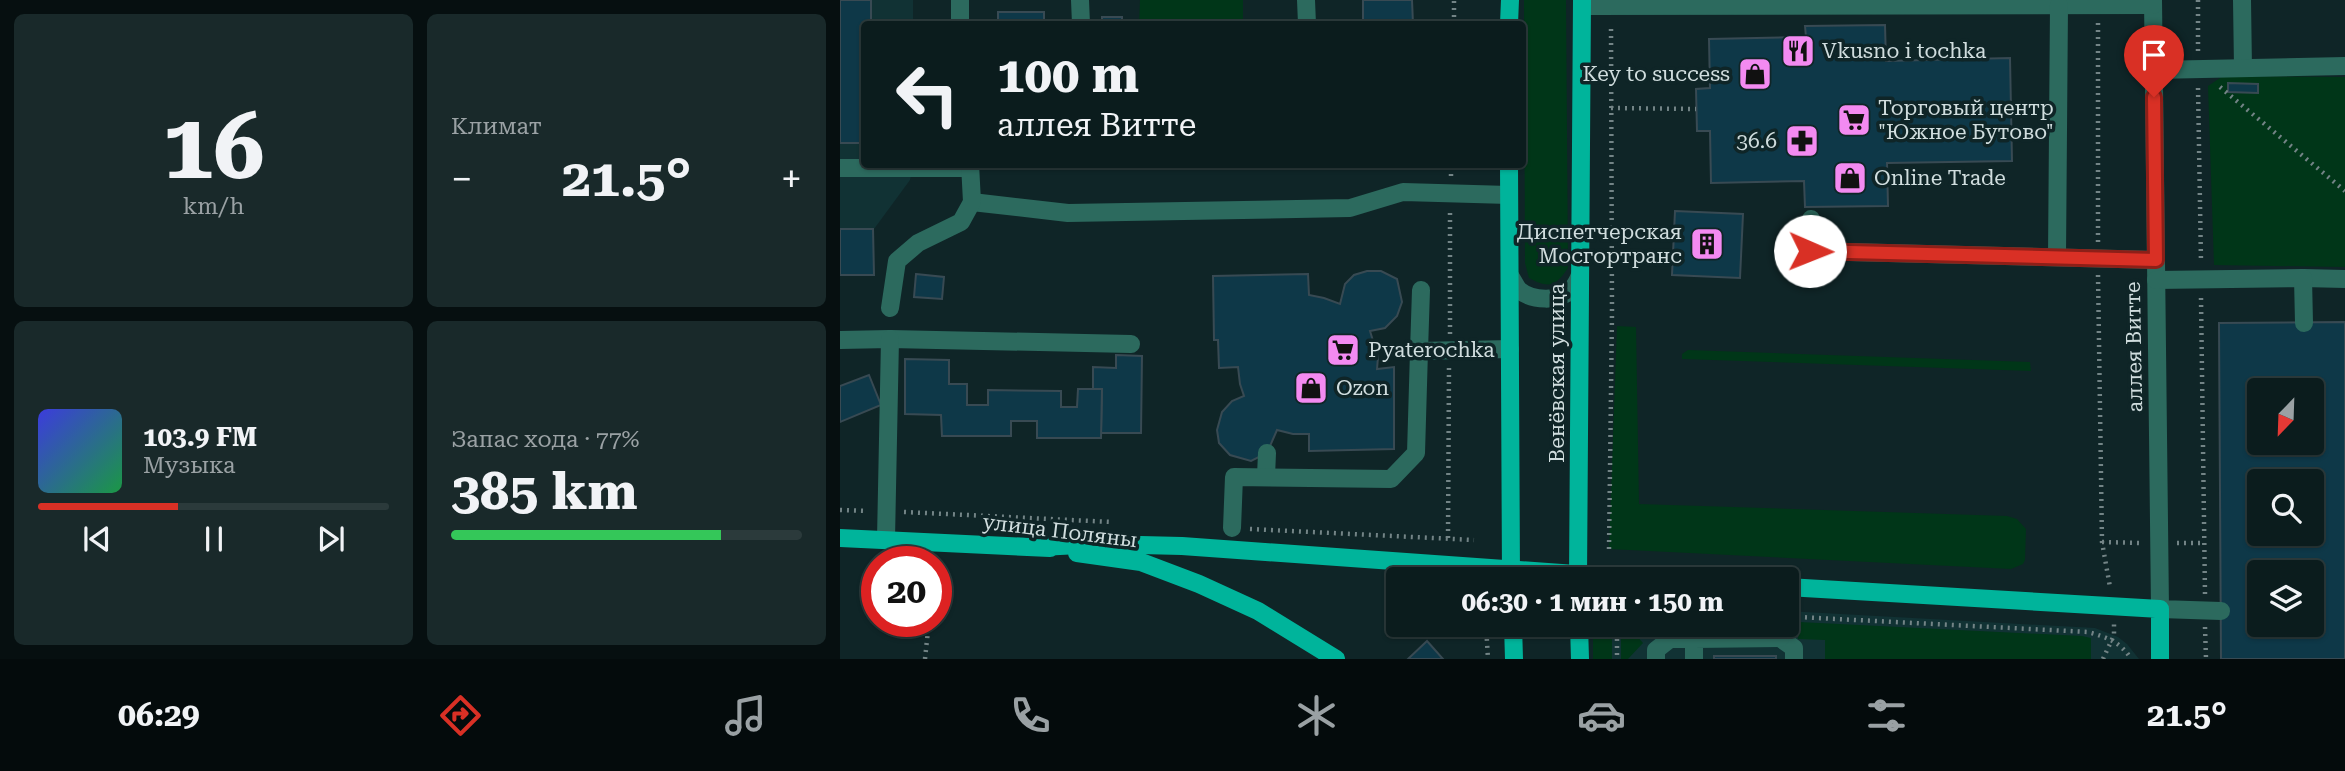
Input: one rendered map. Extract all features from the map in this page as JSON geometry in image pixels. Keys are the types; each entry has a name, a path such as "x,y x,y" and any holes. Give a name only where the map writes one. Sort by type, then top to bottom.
{"main road":[{"path":"1510,0 1510,21"},
{"name":"Венёвская улица","path":"1578,567 1583,3"},
{"path":"1509,168 1511,567"},
{"name":"улица Поляны","path":"840,538 1040,547 1141,562 1199,584 1258,611 1337,658"},
{"path":"1040,547 1099,544 1182,546 1420,567"},
{"path":"1799,588 2160,609 2160,659"},
{"path":"1512,656 1513,637"},
{"path":"1579,637 1580,659"}],"street":[{"path":"960,0 960,21"},
{"path":"1080,0 1081,21"},
{"path":"1306,0 1307,21"},
{"path":"2242,0 2244,68"},
{"path":"1583,3 1612,6 2153,3"},
{"name":"аллея Витте","path":"2153,3 2160,609"},
{"path":"2057,256 2059,5"},
{"path":"2154,70 2345,66"},
{"path":"840,168 861,168"},
{"path":"890,308 897,261 918,243 961,222 972,202 970,168"},
{"path":"972,202 1068,213 1350,208 1403,192 1509,195"},
{"path":"1811,219 1810,251 2156,260"},
{"path":"1510,276 1518,289 1530,296 1546,299 1561,296 1572,289 1580,275"},
{"path":"2303,278 2304,323"},
{"path":"2156,280 2345,279"},
{"path":"1232,528 1234,477 1391,479 1416,453 1421,290"},
{"path":"886,539 890,339"},
{"path":"840,340 1131,344"},
{"path":"1419,351 1510,349"},
{"path":"1266,476 1267,453"},
{"path":"2160,609 2213,611"},
{"path":"1656,659 1656,650 1670,639 1716,637"},
{"path":"1786,637 1794,648 1794,659"},
{"path":"1694,639 1694,659"}],"path":[{"path":"1454,0 1454,21"},
{"path":"2198,0 2201,279 2213,611 2206,659"},
{"path":"2098,5 2102,542 2113,606 2113,641 2104,659"},
{"path":"1609,549 1612,6"},
{"path":"2198,69 2345,191"},
{"path":"2011,108 2058,107"},
{"path":"1611,108 1696,109"},
{"path":"1448,538 1474,540"},
{"path":"1799,618 2088,632 2113,641 2131,659"},
{"path":"925,659 927,637"},
{"path":"1487,637 1488,659"},
{"path":"1617,637 1617,659"}],"shaded area":[{"path":"840,0 913,0 913,21 861,21 861,168 912,169 910,180 874,229 840,229"},
{"path":"1799,612 2095,628 2118,637 2139,659 1593,659 1593,637 1799,637"}],"green space":[{"path":"1140,0 1243,0 1243,21 1139,21"},
{"path":"1524,0 1566,0 1568,268 1560,279 1552,284 1542,284 1529,278 1525,263"},
{"path":"2223,76 2345,77 2345,267 2214,265 2208,86"},
{"path":"1617,326 1636,327 1639,504 2007,516 2017,519 2026,529 2023,564 2011,569 1609,549"},
{"path":"1688,350 2030,362 2031,371 1682,359 1682,354"},
{"path":"1799,622 2082,636 2091,638 2091,659 1825,659 1825,640 1798,639"},
{"path":"1593,637 1612,637 1612,659 1593,659"},
{"path":"1621,637 1638,637 1643,643 1628,659 1621,659"}],"building":[{"path":"840,0 871,0 871,21 861,21 861,143 840,143"},
{"path":"1363,0 1412,0 1413,21 1363,21"},
{"path":"998,12 1044,12 1044,21 998,21"},
{"path":"1102,17 1122,17 1122,21 1102,21"},
{"name":"Торговый центр \"Южное Бутово\"","path":"1885,25 1886,61 2010,58 2012,161 1887,163 1888,206 1805,207 1804,181 1711,183 1710,131 1697,131 1696,89 1710,88 1709,39 1806,37 1805,26"},
{"path":"2228,83 2258,84 2258,93 2228,92"},
{"name":"Диспетчерская Мосгортранс","path":"1675,211 1743,214 1740,278 1672,275"},
{"path":"840,229 873,229 874,275 840,275"},
{"path":"1381,271 1397,279 1402,302 1397,316 1385,328 1370,331 1378,357 1377,369 1394,367 1394,449 1309,451 1309,434 1277,430 1267,453 1251,461 1230,455 1219,443 1217,430 1222,412 1232,401 1244,396 1238,367 1219,368 1218,340 1214,340 1213,276 1308,274 1309,295 1340,304 1345,284 1354,275"},
{"path":"916,274 944,277 942,299 914,297"},
{"path":"2345,322 2345,659 2221,659 2219,323"},
{"path":"1116,355 1142,356 1141,433 1101,433 1102,389 1093,390 1093,367 1116,368"},
{"path":"905,359 949,360 949,384 967,384 967,405 988,405 988,390 1061,391 1061,407 1077,407 1078,389 1102,389 1101,438 1037,438 1037,421 1011,421 1011,436 942,436 941,415 905,414"},
{"path":"869,375 881,405 840,422 840,386"},
{"path":"1427,641 1443,659 1408,659"},
{"path":"1714,656 1776,656 1776,659 1714,659"}],"place":[{"name":"Vkusno i tochka","path":"1798,51"},
{"name":"Key to success","path":"1755,74"},
{"name":"Торговый центр \"Южное Бутово\"","path":"1854,120"},
{"name":"36.6","path":"1802,141"},
{"name":"Online Trade","path":"1850,178"},
{"name":"Диспетчерская Мосгортранс","path":"1707,244"},
{"name":"Pyaterochka","path":"1343,350"},
{"name":"Ozon","path":"1311,388"}],"route":[{"path":"1810,251 2156,260 2154,97"}]}
